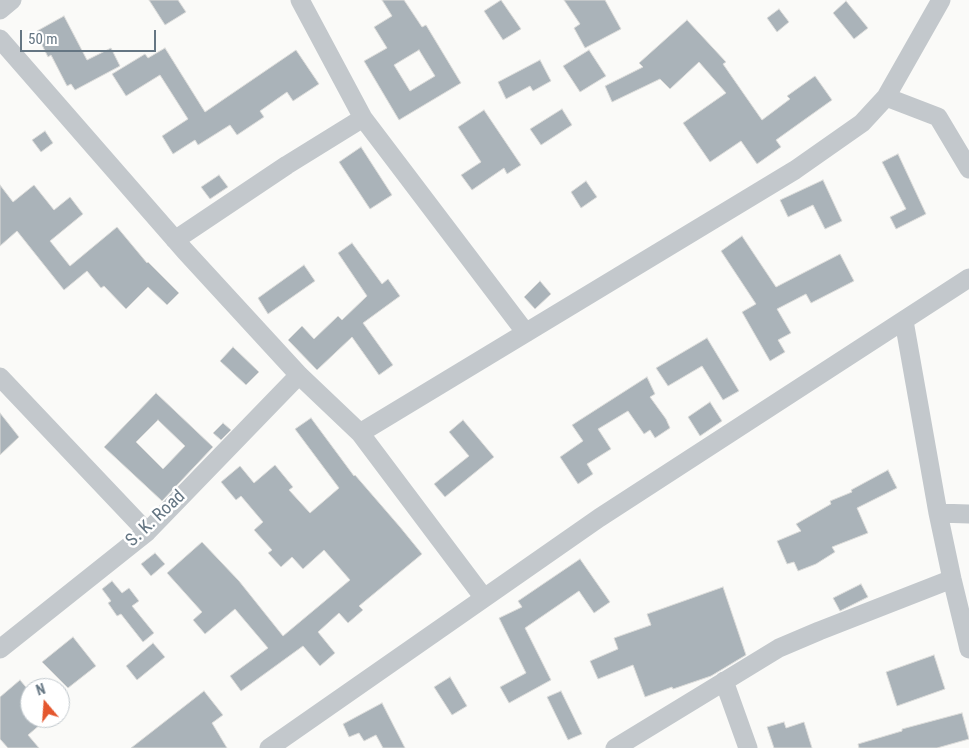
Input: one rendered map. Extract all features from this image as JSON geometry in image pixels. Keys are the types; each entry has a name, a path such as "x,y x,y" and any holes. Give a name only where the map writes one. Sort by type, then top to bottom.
{"street":[{"path":"0,10 12,0"},
{"path":"300,0 363,118 526,333"},
{"path":"360,433 526,333 619,274 794,170 862,123 886,97 941,0"},
{"path":"0,39 175,240 299,375 360,433 484,598"},
{"path":"886,97 938,117 969,168"},
{"path":"175,240 287,165 363,118"},
{"path":"269,748 598,518 969,278"},
{"path":"904,321 938,514 969,649"},
{"name":"S. K. Road","path":"0,649 147,532 299,375"},
{"path":"0,377 147,532"},
{"path":"938,514 969,514"},
{"path":"615,748 779,648 952,579"},
{"path":"724,681 748,748"}],"building":[{"path":"149,0 178,0 186,12 165,25"},
{"path":"382,0 404,0 422,27 426,25 461,83 399,120 364,61 387,48 374,27 392,16","holes":["419,50 435,76 410,91 394,65"]},
{"path":"501,0 521,29 503,40 484,11"},
{"path":"564,0 605,0 621,29 585,48 574,28 580,24"},
{"path":"846,1 868,28 854,39 833,13"},
{"path":"779,9 789,22 777,32 767,18"},
{"path":"64,16 87,60 111,48 120,66 75,90 71,84 67,86 51,55 48,57 37,31"},
{"path":"687,20 726,62 723,64 762,120 790,99 787,96 815,76 832,100 776,140 781,147 757,164 741,141 710,162 683,123 726,93 699,62 670,89 660,79 612,102 605,86 643,67 639,63"},
{"path":"165,48 205,112 296,50 319,84 293,101 287,92 260,111 264,117 237,135 230,125 198,145 195,140 173,154 162,136 188,119 160,75 126,96 112,74 145,54 148,58"},
{"path":"589,50 606,76 580,92 563,66"},
{"path":"540,60 551,81 533,91 530,86 506,99 498,82"},
{"path":"562,109 572,125 541,145 530,129"},
{"path":"484,110 521,165 507,174 504,168 472,190 461,175 481,162 458,127"},
{"path":"45,131 53,143 41,152 32,140"},
{"path":"361,147 392,195 370,209 339,162"},
{"path":"898,154 926,214 896,229 890,217 906,209 882,162"},
{"path":"219,175 228,187 210,199 201,187"},
{"path":"823,180 842,221 825,229 813,205 788,217 780,200"},
{"path":"586,181 597,197 581,208 571,192"},
{"path":"0,185 13,202 34,185 54,210 70,197 83,214 50,241 70,266 117,227 147,263 179,293 167,305 148,287 126,309 104,286 101,288 87,271 64,290 17,231 0,246"},
{"path":"742,236 776,287 840,254 854,281 811,303 806,294 777,309 791,333 778,340 785,352 770,361 742,312 756,304 721,251"},
{"path":"352,243 382,284 388,279 400,296 363,323 393,365 379,375 352,337 317,370 288,340 302,326 314,339 338,316 342,320 367,296 338,253"},
{"path":"304,265 315,281 268,314 258,298"},
{"path":"540,281 551,294 535,309 524,297"},
{"path":"707,338 739,391 723,400 702,366 668,386 656,368"},
{"path":"233,347 259,372 246,385 220,361"},
{"path":"647,377 655,394 650,397 666,419 670,428 655,438 650,430 644,434 628,411 598,429 611,449 587,464 593,474 578,484 560,457 583,441 572,425"},
{"path":"156,393 213,447 162,501 104,447","holes":["158,420 185,446 163,469 136,442"]},
{"path":"710,402 722,421 700,436 688,417"},
{"path":"0,413 19,437 0,455"},
{"path":"311,418 354,476 422,554 359,606 363,610 348,623 339,613 318,632 335,653 320,666 303,646 241,691 230,676 268,648 235,609 205,634 193,620 202,612 167,573 202,542 239,581 283,636 350,580 324,550 303,569 292,557 281,567 268,553 272,550 254,530 263,522 241,496 236,500 221,482 240,466 254,483 275,465 293,487 289,490 310,513 339,488 295,429"},
{"path":"463,420 494,457 445,497 434,484 469,456 449,432"},
{"path":"223,423 231,430 221,440 213,433"},
{"path":"888,470 897,488 857,508 868,533 832,547 835,552 816,564 798,571 794,562 787,564 777,541 801,531 796,524 831,504 830,501 852,492 851,490"},
{"path":"155,553 165,564 151,576 141,564"},
{"path":"580,559 610,602 594,613 579,591 525,628 551,680 509,703 500,687 526,673 499,618 522,607 518,601"},
{"path":"112,581 122,593 129,588 139,601 132,606 154,633 143,642 121,614 117,616 108,603 111,601 102,589"},
{"path":"861,584 868,597 840,611 833,598"},
{"path":"723,587 746,655 711,676 645,697 633,665 598,679 590,661 618,649 614,638 651,625 647,614"},
{"path":"73,637 96,666 70,686 70,678 58,678 42,662"},
{"path":"153,643 165,657 137,680 126,666"},
{"path":"934,655 945,689 897,706 886,672"},
{"path":"450,677 467,706 452,715 434,687"},
{"path":"20,680 20,728 36,728 28,735 39,748 8,748 0,739 0,697"},
{"path":"204,691 223,715 212,723 227,748 131,748"},
{"path":"561,691 582,734 568,740 547,697"},
{"path":"382,703 405,748 383,748 376,735 364,741 359,733 349,737 343,724"},
{"path":"962,713 969,739 937,748 859,748 858,744 902,731 902,729"},
{"path":"784,722 786,728 804,722 812,748 774,748 767,727"}]}
